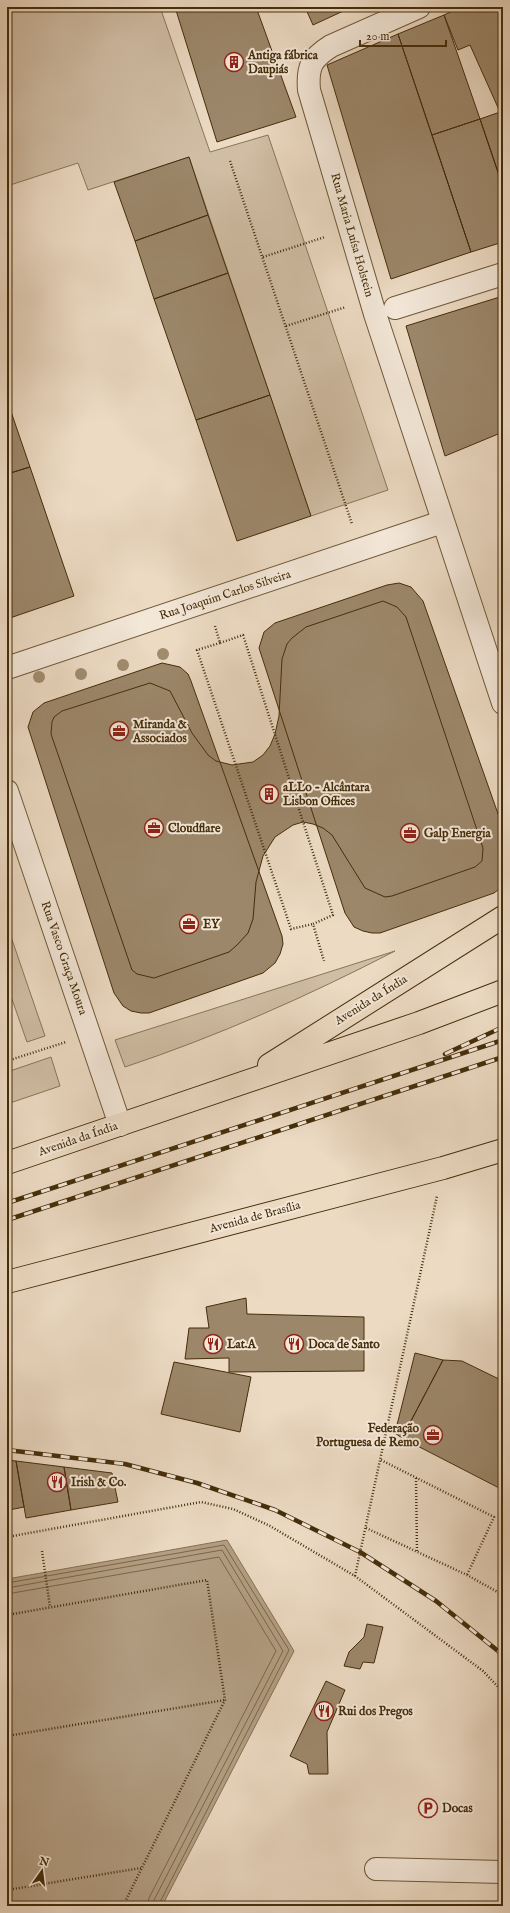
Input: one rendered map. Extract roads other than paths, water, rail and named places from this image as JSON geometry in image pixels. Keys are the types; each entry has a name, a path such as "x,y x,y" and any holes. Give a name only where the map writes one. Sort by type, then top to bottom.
{"main road":[{"name":"Avenida da Índia","path":"239,1083 503,917"},
{"name":"Avenida da Índia","path":"7,1163 419,1023 503,991"},
{"name":"Avenida de Brasília","path":"7,1282 442,1168 503,1150"}],"street":[{"name":"Rua Maria Luísa Holstein","path":"419,7 331,46 318,54 311,63 309,73 309,90 371,299 442,522 503,703"},
{"path":"395,308 503,274"},
{"name":"Rua Joaquim Carlos Silveira","path":"7,668 442,522"},
{"name":"Rua Vasco Graça Moura","path":"7,791 120,1125"},
{"path":"376,1869 503,1872"}],"water":[{"path":"227,1540 294,1651 162,1906 7,1906 7,1579"}],"railway":[{"path":"445,1054 503,1027"},
{"path":"7,1203 503,1040"},
{"path":"7,1220 503,1057"},
{"path":"7,1450 125,1464 197,1483 275,1510 360,1552 436,1601 503,1655"}],"place":[{"name":"Antiga fábrica Daupiás","path":"234,62"},
{"name":"Miranda & Associados","path":"119,731"},
{"name":"aLLo - Alcântara Lisbon Offices","path":"269,794"},
{"name":"Cloudflare","path":"154,828"},
{"name":"Galp Energia","path":"410,833"},
{"name":"EY","path":"189,924"},
{"name":"Lat.A","path":"213,1344"},
{"name":"Doca de Santo","path":"294,1344"},
{"name":"Federação Portuguesa de Remo","path":"433,1435"},
{"name":"Irish & Co.","path":"57,1482"},
{"name":"Rui dos Pregos","path":"324,1711"},
{"name":"Docas","path":"428,1808"}]}
